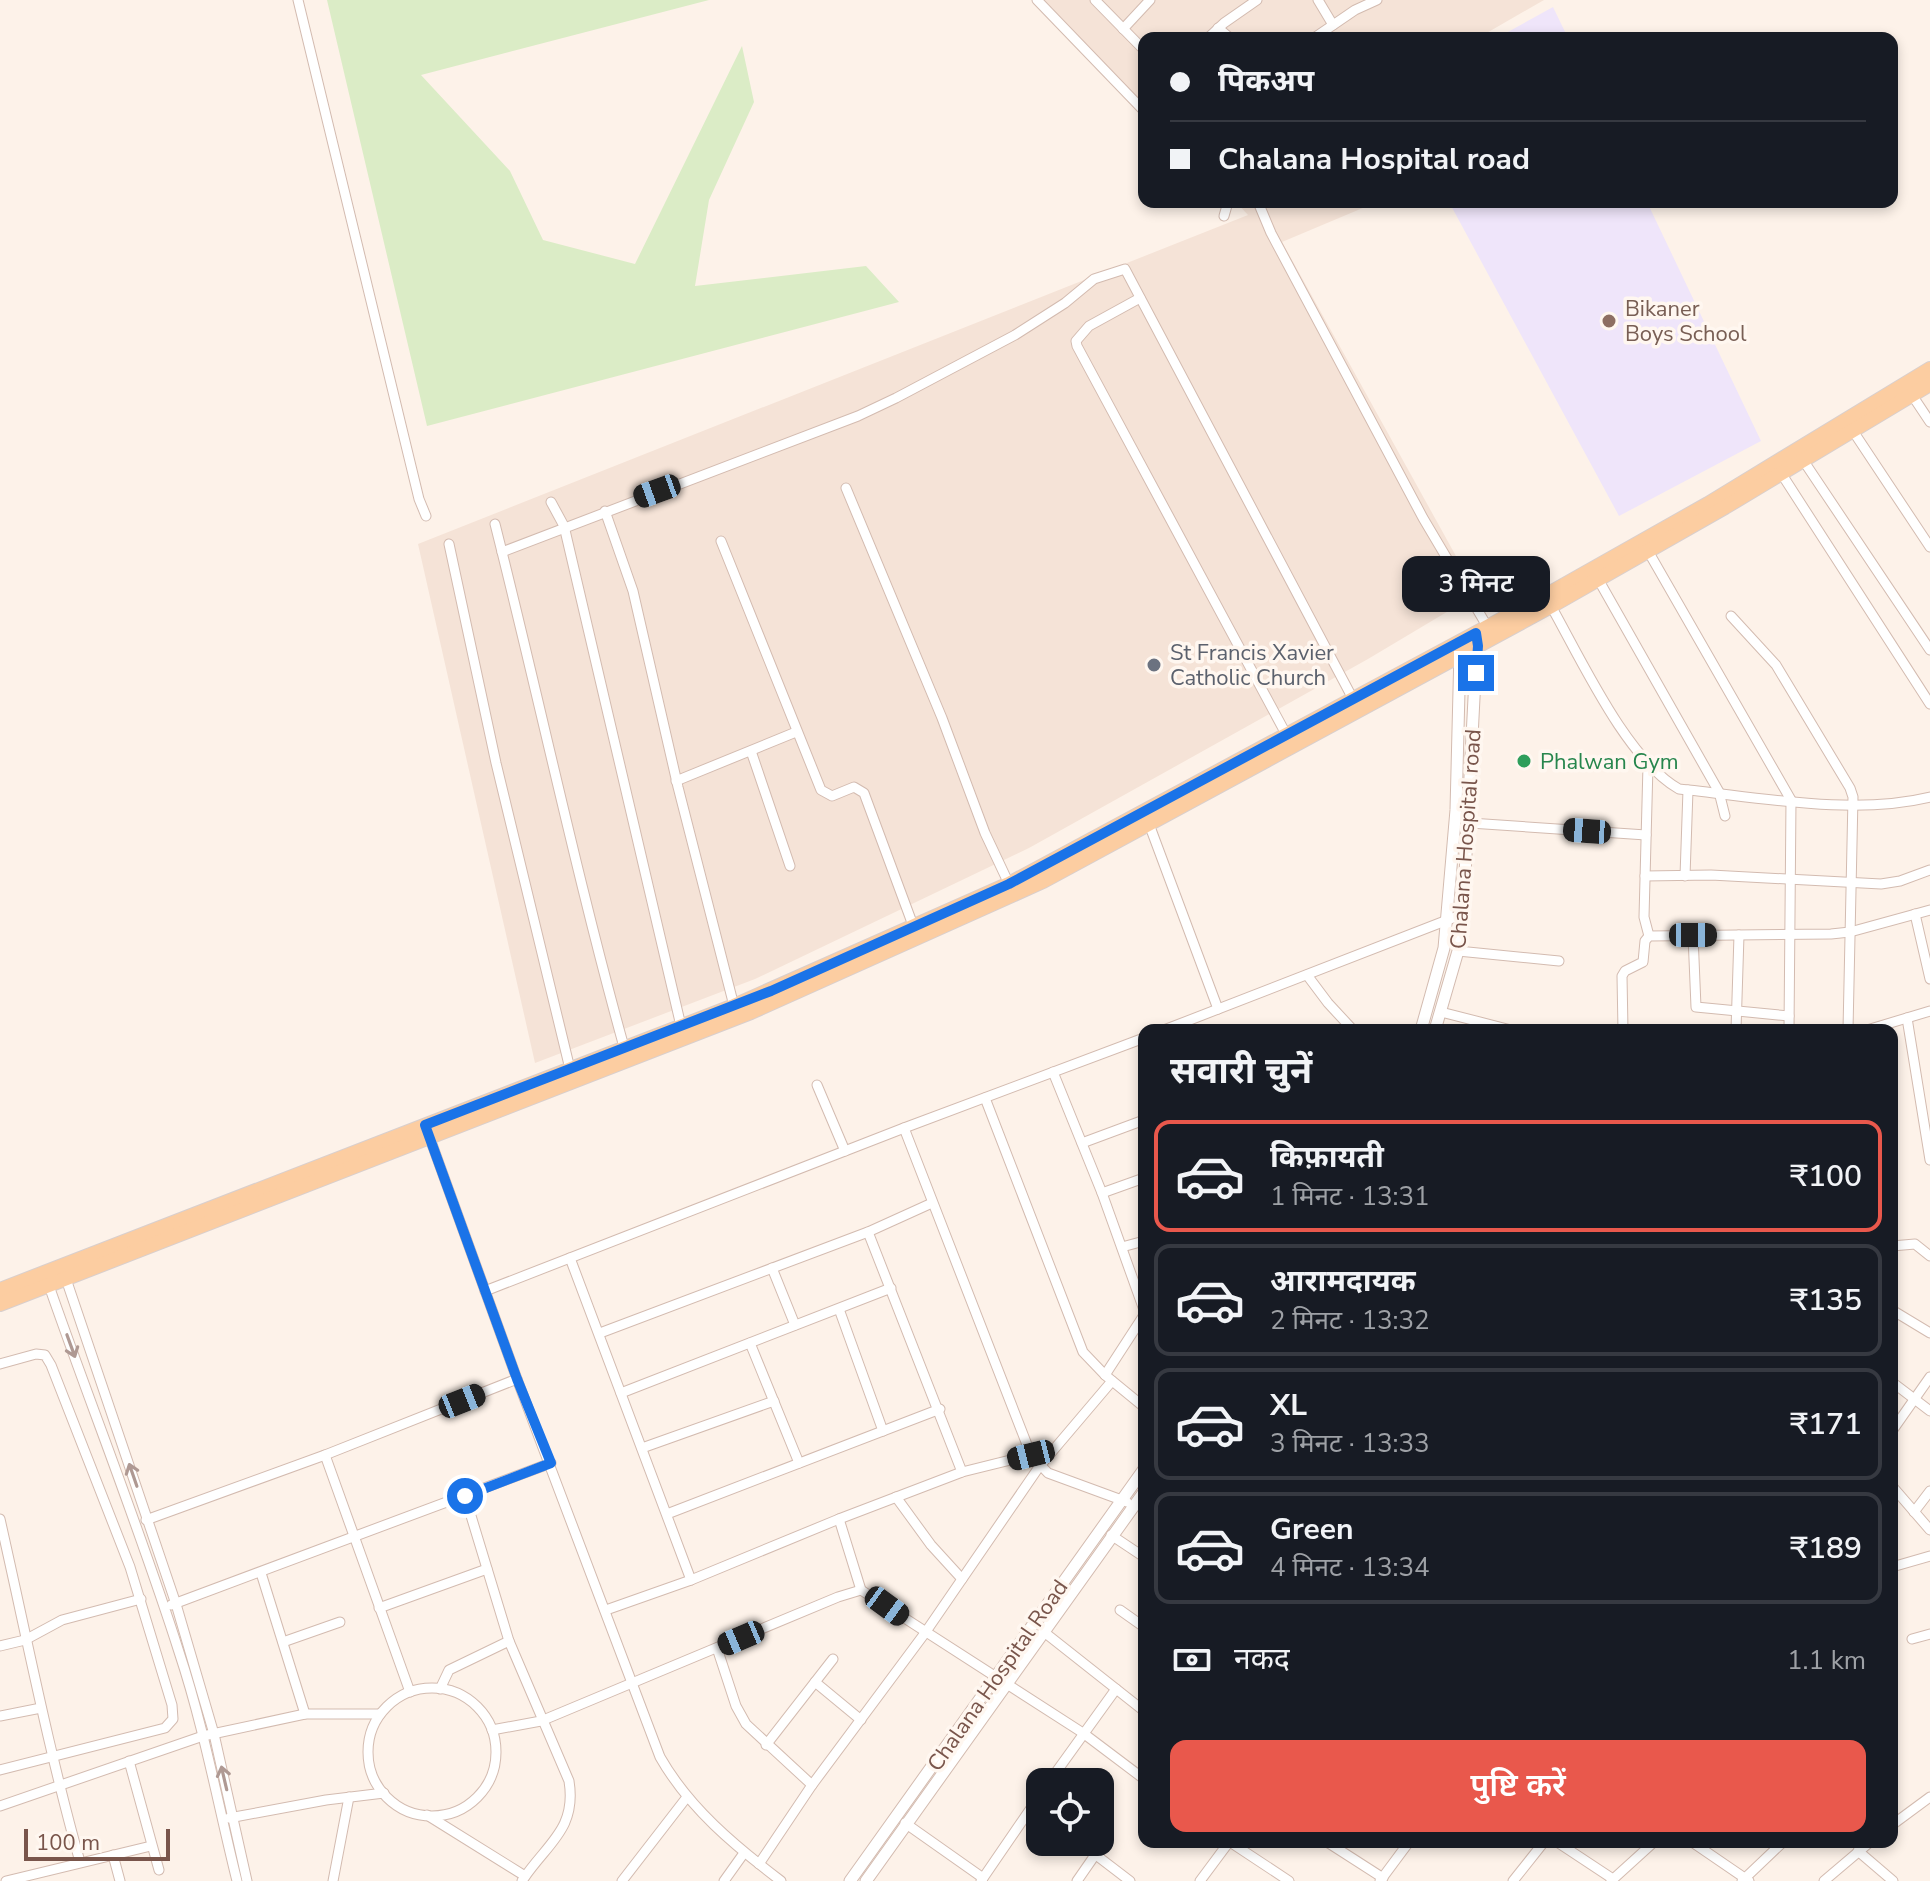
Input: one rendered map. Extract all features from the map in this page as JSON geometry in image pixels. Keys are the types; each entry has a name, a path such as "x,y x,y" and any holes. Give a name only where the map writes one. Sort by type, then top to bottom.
{"main road":[{"path":"1480,635 1551,606 1781,473 1800,455 1930,369"},
{"path":"0,1304 63,1272 427,1131 794,995 1043,881 1460,649 1708,504 1853,431 1930,384"},
{"path":"427,1131 624,1047 734,1006 1009,884 1353,699 1460,649"},
{"path":"0,1290 46,1279"}],"street":[{"path":"298,0 419,499 426,516"},
{"path":"1037,0 1138,105"},
{"path":"1095,0 1138,44"},
{"path":"1123,29 1150,0"},
{"path":"1214,32 1257,0"},
{"path":"1318,0 1333,25"},
{"path":"1323,32 1355,10 1377,0"},
{"path":"1218,28 1223,32"},
{"path":"1224,216 1226,208"},
{"path":"1261,208 1277,245 1423,518 1480,635"},
{"path":"502,552 840,423 896,398 1015,335 1065,303 1094,279 1125,269 1353,699"},
{"path":"1140,298 1083,331 1076,341 1077,346 1286,734"},
{"path":"1912,395 1930,422"},
{"path":"1853,431 1930,547"},
{"path":"1800,455 1930,650"},
{"path":"1781,473 1930,704"},
{"path":"846,488 942,718 985,833 1009,884"},
{"path":"551,502 564,526 681,1026"},
{"path":"605,511 633,591 676,781 734,1006"},
{"path":"495,524 566,811 588,916 624,1047"},
{"path":"721,541 821,790 832,796 854,787 864,793 914,928"},
{"path":"449,544 496,763 570,1069"},
{"path":"1648,551 1791,800 1789,1024"},
{"path":"1598,579 1719,792 1725,816"},
{"path":"1551,606 1624,733 1648,765 1662,779 1679,789 1854,805 1894,804 1930,797"},
{"path":"1731,616 1776,665 1850,788 1854,805 1848,1024"},
{"name":"Chalana Hospital road","path":"1437,1024 1458,951 1463,914 1480,635"},
{"name":"Chalana Hospital Road","path":"1423,1024 1440,967 1445,923 1456,810 1460,649"},
{"path":"676,781 796,732"},
{"path":"751,751 790,866"},
{"path":"1648,765 1644,917 1649,936"},
{"path":"1685,876 1688,790"},
{"path":"1470,823 1646,835"},
{"path":"1149,824 1218,1009"},
{"path":"1645,876 1789,878 1851,884 1900,881 1930,870"},
{"path":"1649,936 1850,932 1930,910"},
{"path":"1179,1024 1463,914"},
{"path":"1915,914 1930,979"},
{"path":"1693,935 1696,1007 1789,1016"},
{"path":"1737,1024 1739,935"},
{"path":"1623,1024 1622,976 1625,971 1643,962 1645,941 1649,936"},
{"path":"1458,951 1559,961"},
{"path":"1307,975 1339,1024"},
{"path":"1887,1024 1930,1011"},
{"path":"1441,1012 1488,1024"},
{"path":"1907,1018 1930,1160"},
{"path":"485,1291 1138,1040"},
{"path":"1053,1072 1102,1193 1138,1294"},
{"path":"817,1085 845,1151"},
{"path":"985,1098 1083,1352 1138,1402"},
{"path":"1082,1143 1138,1122"},
{"path":"904,1128 1031,1455 1039,1467 1048,1473 1136,1504"},
{"path":"427,1131 660,1757 687,1797 744,1853 781,1881"},
{"path":"1102,1193 1138,1180"},
{"path":"600,1333 868,1232 932,1203"},
{"path":"868,1232 940,1409 962,1472"},
{"path":"1122,1247 1138,1243"},
{"path":"1898,1245 1915,1244 1930,1256"},
{"path":"570,1258 691,1580"},
{"path":"772,1268 795,1325"},
{"path":"63,1272 176,1604 228,1818 247,1881"},
{"path":"46,1279 136,1524 208,1735"},
{"path":"621,1393 891,1288"},
{"path":"839,1309 883,1431"},
{"path":"1898,1314 1930,1333"},
{"path":"759,1864 812,1785 925,1633 1039,1467 1108,1378 1138,1323"},
{"path":"750,1343 799,1463"},
{"path":"0,1364 36,1354 45,1355 51,1365 141,1599 172,1705 173,1719 165,1728 0,1770"},
{"path":"1898,1423 1930,1377"},
{"path":"136,1524 325,1455 517,1379"},
{"path":"1898,1386 1930,1411"},
{"path":"642,1448 774,1401"},
{"path":"667,1514 940,1409"},
{"path":"325,1455 410,1692"},
{"path":"606,1610 691,1580 962,1472 1031,1455"},
{"path":"164,1608 551,1463"},
{"name":"Chalana Hospital Road","path":"850,1881 1001,1680 1138,1477"},
{"path":"1914,1512 1930,1491"},
{"path":"1898,1493 1930,1530"},
{"path":"427,1815 457,1810 480,1794 494,1768 496,1749 492,1730 476,1705 459,1694 440,1689 410,1692 380,1714 371,1736 369,1756 373,1775 384,1793 399,1806 427,1815 524,1878 562,1830 572,1799 569,1781 509,1641 465,1496"},
{"path":"896,1497 931,1545 962,1579"},
{"name":"Chalana Hospital road","path":"866,1881 1001,1680 1044,1632 1138,1501"},
{"path":"0,1519 5,1565 80,1862"},
{"path":"839,1519 861,1590 1083,1733 1138,1774"},
{"path":"1111,1535 1138,1553"},
{"path":"1898,1565 1930,1556"},
{"path":"379,1608 487,1569"},
{"path":"261,1573 305,1714"},
{"path":"492,1730 541,1721 861,1590"},
{"path":"0,1646 25,1640 62,1620 141,1599"},
{"path":"1120,1610 1138,1623"},
{"path":"283,1642 340,1622"},
{"path":"1044,1632 1138,1706"},
{"path":"1912,1639 1930,1634"},
{"path":"440,1689 449,1670 509,1641"},
{"path":"717,1648 736,1706 746,1724 812,1785"},
{"path":"766,1745 833,1659"},
{"path":"815,1682 861,1720"},
{"path":"1059,1768 1116,1689"},
{"path":"0,1716 41,1708"},
{"path":"0,1806 208,1735 305,1714 380,1714"},
{"path":"129,1761 159,1870"},
{"path":"228,1818 384,1793"},
{"path":"333,1881 349,1797"},
{"path":"622,1881 687,1797"},
{"path":"1898,1821 1930,1797"},
{"path":"228,1818 237,1881"},
{"path":"905,1823 982,1880 1026,1822"},
{"path":"6,1881 151,1846"},
{"path":"1200,1881 1225,1848"},
{"path":"1239,1848 1287,1880"},
{"path":"1336,1848 1382,1879 1405,1848"},
{"path":"1513,1881 1539,1848"},
{"path":"1566,1848 1612,1880 1647,1848"},
{"path":"1700,1848 1745,1880 1777,1848"},
{"path":"1824,1881 1862,1848"},
{"path":"1858,1851 1893,1881"},
{"path":"724,1881 744,1853"},
{"path":"113,1855 120,1881"},
{"path":"1077,1881 1094,1856"},
{"path":"1096,1856 1130,1881"}],"shaded area":[{"path":"1044,0 1544,0 1488,32 1138,32 1138,99"},
{"path":"1553,7 1565,32 1508,32"},
{"path":"1242,208 1363,208 1282,242 1477,594 1368,659 1029,848 755,979 535,1063 418,544 1248,215"},
{"name":"Bikaner Boys School","path":"1452,208 1650,208 1761,441 1619,516"}],"green space":[{"path":"327,0 709,0 421,75 510,171 543,240 635,264 742,46 754,102 709,200 695,286 866,266 899,302 427,426"}],"place":[{"name":"Bikaner Boys School","path":"1609,321"},
{"name":"St Francis Xavier Catholic Church","path":"1154,665"},
{"name":"Phalwan Gym","path":"1524,761"}],"route":[{"path":"465,1496 551,1463 517,1379 425,1125 771,991 1009,884 1476,633 1476,673"}]}
